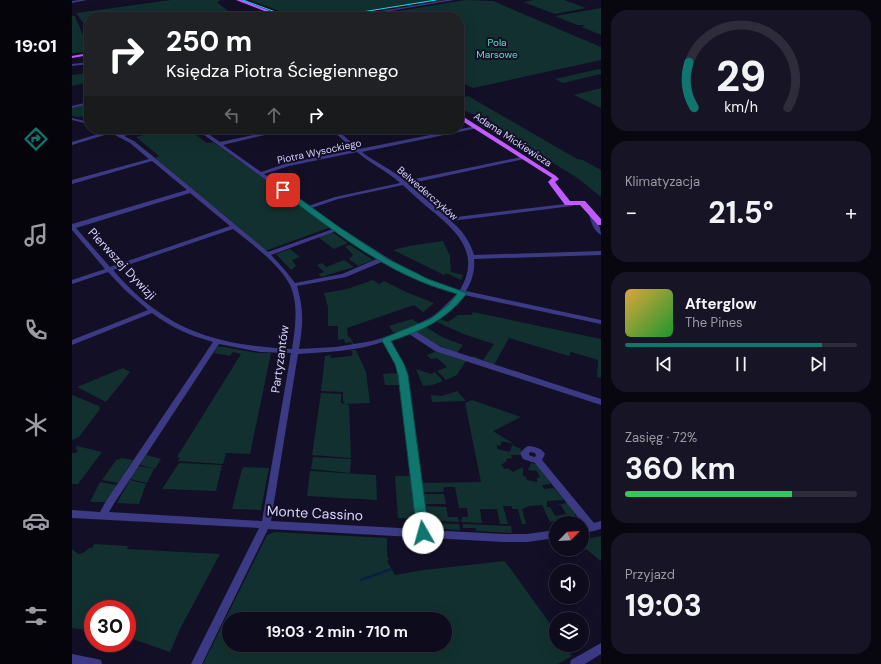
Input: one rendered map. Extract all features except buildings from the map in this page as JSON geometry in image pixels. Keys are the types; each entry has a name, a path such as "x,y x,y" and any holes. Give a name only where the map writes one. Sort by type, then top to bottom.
{"main road":[{"path":"238,0 270,12"},
{"path":"72,57 84,56"},
{"name":"Adama Mickiewicza","path":"464,119 556,179 551,182 568,203 572,204"},
{"path":"572,204 582,203 599,224"}],"street":[{"path":"72,2 85,0"},
{"path":"379,12 452,0"},
{"path":"72,65 84,64"},
{"path":"72,107 84,104"},
{"path":"72,119 84,122"},
{"name":"Piotra Wysockiego","path":"464,129 476,127"},
{"path":"72,144 99,134"},
{"path":"205,134 337,229 383,259 425,280 462,293 601,322"},
{"path":"219,144 265,134"},
{"name":"Belwederczyków","path":"339,134 370,160 391,173 446,220 462,237 472,257"},
{"name":"Piotra Wysockiego","path":"260,174 288,165 442,134"},
{"name":"Partyzantów","path":"122,135 267,254 282,270 293,285 299,307 296,351 266,524 196,664"},
{"path":"307,208 337,198 524,157"},
{"path":"72,182 153,159"},
{"path":"72,226 191,191"},
{"path":"446,220 572,204"},
{"path":"599,224 601,233"},
{"name":"Pierwszej Dywizji","path":"72,226 129,291 151,311 181,328 218,341 254,349 325,351 348,348 385,339 409,331 439,316 452,306 462,293"},
{"path":"72,282 234,226"},
{"path":"267,254 337,229"},
{"path":"462,293 470,277 472,257 601,253"},
{"path":"293,285 344,276 383,259"},
{"path":"72,343 151,311"},
{"path":"409,331 438,349 601,402"},
{"path":"385,339 400,364 403,375 423,533"},
{"path":"103,516 108,503 218,341"},
{"path":"537,460 596,526"},
{"name":"Monte Cassino","path":"72,514 503,538 527,538 549,535"},
{"path":"575,664 601,648"},
{"path":"72,659 97,664"}],"green space":[{"path":"171,0 221,0 217,2 229,12 84,12 84,24 76,13"},
{"path":"249,0 445,0 365,12 282,12"},
{"name":"Pola Marsowe","path":"465,0 493,1 601,47 601,60 473,88 464,84 464,12 393,12"},
{"path":"534,0 564,0 586,8 555,14 523,2"},
{"path":"601,8 601,35 582,27 585,25 577,25 555,16"},
{"path":"72,16 75,16 83,35 84,52 72,53"},
{"path":"599,69 601,70 601,74 563,83 555,79"},
{"path":"84,74 84,83 72,86 72,75"},
{"path":"601,88 601,108 574,95"},
{"path":"468,96 577,159 583,160 601,170 601,197 579,179 477,116 464,110 464,97"},
{"path":"84,105 84,116 72,116 72,108"},
{"path":"142,134 195,134 207,143 213,142 331,227 265,251 155,158 159,156 136,137 143,135"},
{"path":"332,232 348,243 334,249 319,238 320,236"},
{"path":"443,241 450,256 451,272 463,275 461,280 446,273 444,275 393,250 409,246"},
{"path":"350,245 373,260 358,266 349,259 353,255 345,246"},
{"path":"290,249 300,257 292,260 296,266 291,270 276,254"},
{"path":"344,260 354,267 321,277 319,274 324,272 317,265 322,263 326,267"},
{"path":"373,280 379,284 384,281 406,292 434,303 423,312 414,305 347,328 348,337 350,337 354,345 352,345 351,342 345,343 344,339 338,340 338,326 328,326 328,307 324,293 347,289"},
{"path":"473,312 601,339 601,378 597,377 598,360 571,352 569,356 509,338 494,365 472,358 473,356 483,360 494,344 463,334 437,322 440,319 448,322 458,315 471,315"},
{"path":"412,319 420,324 398,333 393,332 389,326 401,322 402,324 402,322"},
{"path":"426,327 442,337 463,345 457,353 433,343 416,332"},
{"path":"218,346 258,353 271,353 250,454 226,453 223,464 178,461 180,458 177,457 241,354 233,352 230,356 214,353"},
{"path":"351,350 356,350 366,372 370,403 345,404 343,401 343,392 321,391 325,356 331,355 330,357 332,358 351,356 353,354"},
{"path":"437,351 466,361 457,375 446,380 437,371 447,367 437,358 431,359 427,355"},
{"path":"123,368 130,372 106,402 77,387"},
{"path":"416,369 431,374 435,372 443,381 432,385 423,386"},
{"path":"398,373 400,385 385,385 383,374"},
{"path":"457,391 466,401 432,402 431,395 442,396"},
{"path":"321,393 341,394 341,403 349,405 351,458 312,455"},
{"path":"72,395 99,406 100,409 79,437 72,440"},
{"path":"472,400 521,417 493,431 514,444 502,441 500,446 497,445 497,449 510,452 512,445 521,449 520,455 511,455 512,458 506,459 507,461 501,465 505,469 508,468 513,472 523,467 523,476 526,477 527,480 537,482 537,478 540,477 537,471 528,470 531,463 536,464 551,484 542,485 544,489 554,488 564,500 547,501 547,507 550,507 555,516 549,516 549,520 542,505 529,506 522,509 526,524 522,524 518,509 512,509 512,506 503,506 508,524 500,524 497,509 480,509 482,523 461,522 462,517 468,517 467,508 459,508 455,487 444,487 443,492 422,492 422,483 481,482 465,403"},
{"path":"77,446 102,452 78,484 72,484 72,453 76,453 78,450 76,449"},
{"path":"146,455 161,459 155,469 140,465"},
{"path":"313,457 351,459 350,473 311,469"},
{"path":"122,458 133,460 118,483 102,480 116,460"},
{"path":"179,463 222,465 216,491 162,489"},
{"path":"139,466 154,469 147,483 130,479"},
{"path":"244,467 269,468 261,510 232,509 242,469"},
{"path":"310,471 376,475 377,500 307,496"},
{"path":"395,476 412,476 416,519 398,518"},
{"path":"130,480 146,484 139,504 117,503"},
{"path":"100,482 117,485 105,502 90,502"},
{"path":"423,494 444,494 446,504 424,504"},
{"path":"567,503 575,516 555,516 566,514 561,505 556,505"},
{"path":"424,506 446,507 448,517 458,517 459,522 426,520"},
{"path":"426,523 459,524 460,530 429,528"},
{"path":"463,524 511,526 512,533 476,531 476,528 463,528"},
{"path":"274,532 387,538 387,555 389,560 387,561 395,575 424,570 505,561 549,622 549,652 569,652 572,656 558,664 203,664 222,626 222,652 452,652 452,612 229,612 267,535"},
{"path":"601,536 601,561 589,552 589,539"},
{"path":"94,544 128,546 127,549 220,554 180,629 170,652 136,640 136,600 84,600 84,630 72,628 72,549 78,554 92,548"}],"waterway":[{"path":"361,580 391,569"}],"tram line":[{"path":"243,0 275,12"},
{"path":"362,12 436,0"}],"route":[{"path":"283,190 337,229 383,259 425,280 462,293 446,312 433,321 385,339 400,364 403,375 423,533"}]}
